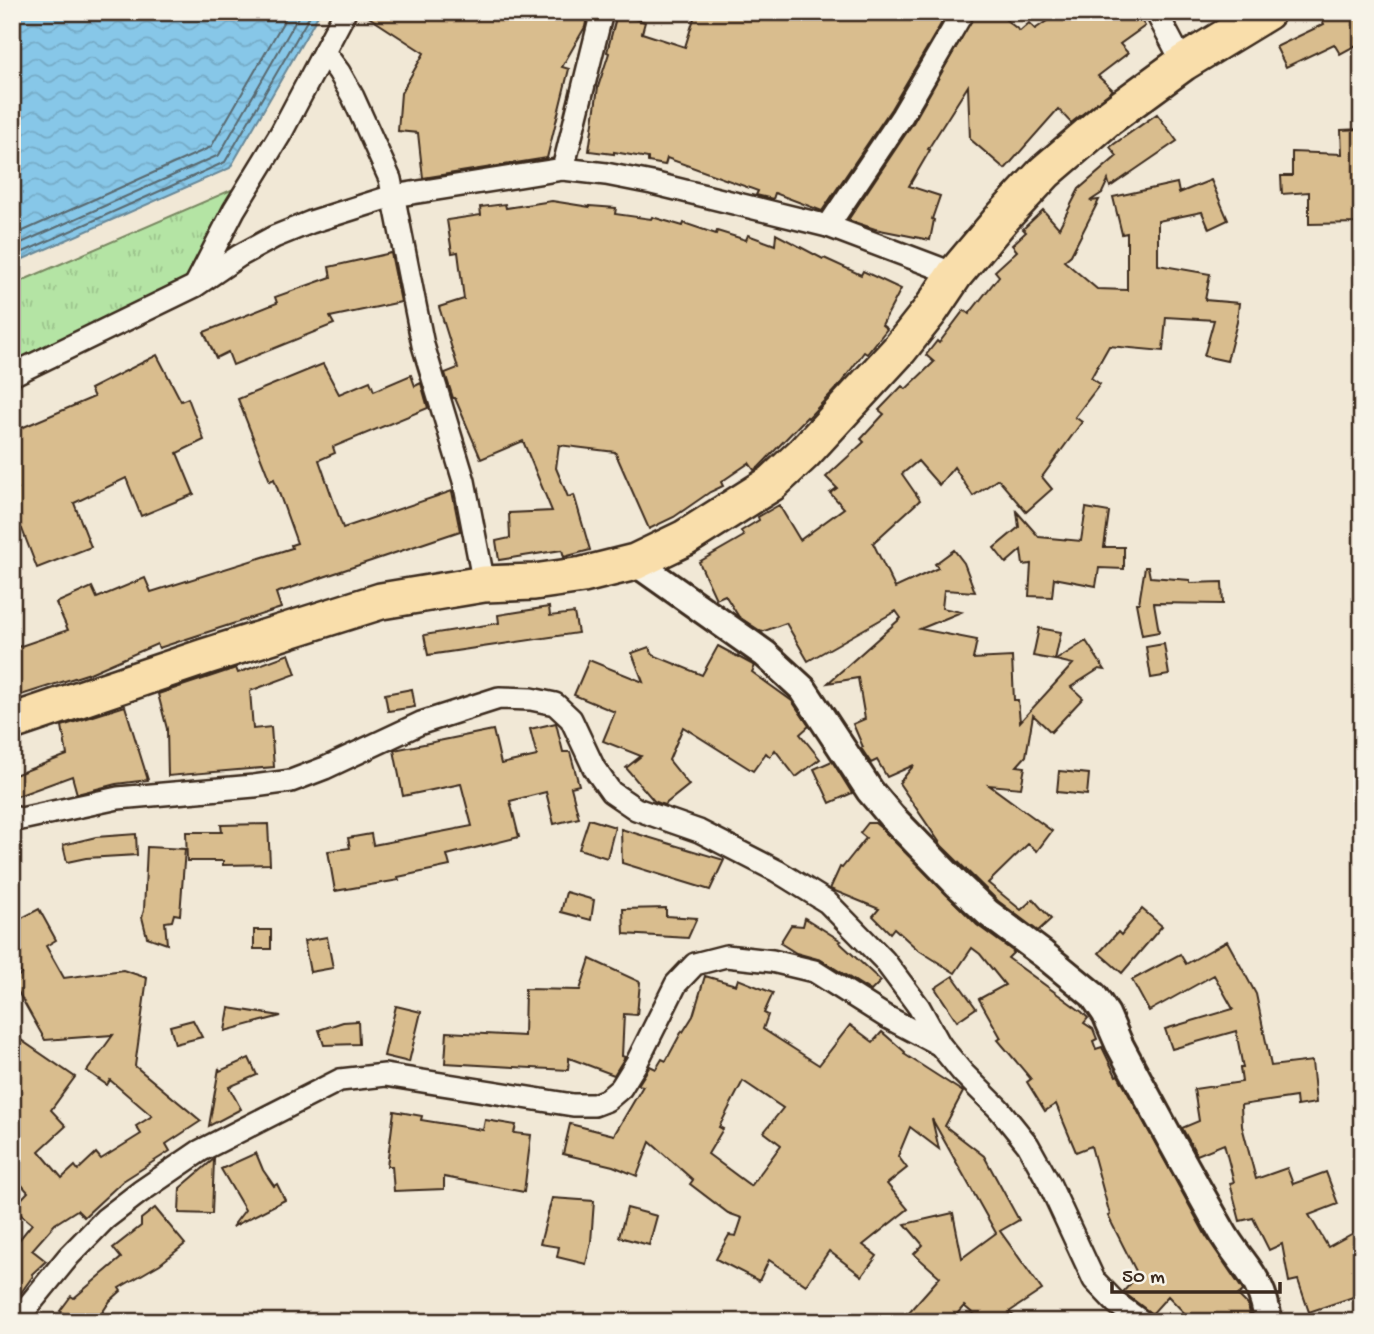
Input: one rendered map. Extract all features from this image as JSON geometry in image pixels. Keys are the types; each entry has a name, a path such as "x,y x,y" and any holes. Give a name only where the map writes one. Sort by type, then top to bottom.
{"highway":[{"path":"12,722 381,601 484,584 534,582 583,575 635,562 685,538 772,483 837,420 899,350 955,274 1045,172 1108,118 1183,63 1267,12"}],"street":[{"path":"195,286 234,210 281,134 345,12"},
{"path":"563,169 602,12"},
{"path":"828,226 902,116 963,12"},
{"path":"1156,12 1183,63"},
{"path":"324,52 353,97 380,153 393,196 423,345 464,481 484,584"},
{"path":"12,375 195,286 239,256 274,237 311,222 393,196 563,169 641,181 828,226 955,274"},
{"path":"635,562 765,654 803,689 870,791 915,841 988,913 1093,995 1106,1014 1119,1044 1224,1236 1249,1268 1266,1301 1268,1322"},
{"path":"12,817 21,819 118,798 291,781 421,723 499,698 531,699 555,704 571,719 594,768 611,792 636,809 699,831 777,871 827,902 884,960 919,1007 940,1045 1028,1145 1094,1280 1116,1303 1142,1322"},
{"path":"15,1322 69,1256 105,1219 140,1192 200,1151 340,1080 385,1075 573,1105 594,1105 607,1100 621,1088 676,984 695,964 726,956 772,961 814,971 885,1016 940,1045"}],"green space":[{"path":"245,184 199,272 12,370 12,285"}],"water":[{"path":"12,12 320,12 230,168 12,264"}],"building":[{"path":"361,12 588,12 585,27 562,67 569,69 547,158 423,178 418,133 398,131 401,93 424,53"},
{"path":"696,12 948,12 891,109 822,211 775,193 773,199 756,195 758,191 667,158 665,165 648,162 648,158 589,151 598,87 617,14 645,22 642,33 685,47"},
{"path":"976,12 996,12 1020,31 1029,23 1035,29 1060,12 1135,12 1145,26 1120,44 1128,53 1098,76 1113,90 1071,123 1058,109 1005,169 970,139 968,86 928,149 930,150 909,186 940,196 932,219 930,240 875,229 848,220 913,123"},
{"path":"1318,12 1362,12 1362,42 1340,54 1334,44 1286,67 1276,47 1324,24"},
{"path":"1157,114 1177,141 1110,187 1108,180 1102,193 1090,201 1099,200 1071,255 1064,261 1097,289 1127,290 1127,233 1122,234 1113,197 1177,183 1179,193 1211,180 1228,220 1209,229 1202,212 1158,221 1158,265 1210,274 1205,300 1239,303 1227,361 1204,356 1214,320 1166,317 1163,351 1109,346 1091,378 1100,384 1075,417 1082,422 1042,477 1052,489 1026,512 998,479 973,496 954,467 939,485 918,461 902,474 920,500 873,543 895,588 938,568 935,564 954,550 964,563 975,592 944,590 942,608 961,612 920,629 977,640 973,659 1012,657 1014,700 1018,700 1020,722 1073,664 1056,660 1086,641 1105,670 1099,669 1071,687 1083,698 1051,732 1033,715 1026,756 1017,766 1025,767 1021,788 989,785 1052,831 1037,851 1028,844 988,883 1021,910 1033,899 1051,919 1038,931 998,901 942,846 899,783 914,765 887,777 877,760 871,763 861,748 863,747 853,724 865,719 858,678 828,683 901,618 896,611 808,661 786,623 762,632 739,617 725,595 716,599 699,562 744,536 741,531 779,505 800,540 844,508 830,493 837,488 826,477 864,442 861,439 884,414 879,410 902,386 906,389 934,362 926,355 937,341 939,343 964,310 969,314 999,276 995,271 1017,251 1012,245 1026,232 1023,229 1043,210 1059,228 1079,189 1117,156 1110,147"},
{"path":"1362,129 1362,223 1309,224 1309,192 1282,194 1281,176 1292,176 1292,152 1342,154 1341,130"},
{"path":"552,201 616,208 615,214 652,217 683,226 684,223 716,234 717,231 746,240 748,235 775,245 776,234 823,259 861,275 863,271 901,289 882,325 887,329 867,354 864,352 841,383 759,467 754,470 749,463 721,482 723,486 674,517 649,529 615,452 559,445 556,468 568,497 574,495 590,550 564,557 562,550 499,560 496,541 510,538 509,513 552,511 523,441 481,459 453,398 445,373 458,368 439,307 464,299 458,252 452,253 447,220 481,215 480,207 505,204 506,208"},
{"path":"391,253 401,302 330,317 334,324 233,365 228,352 216,358 204,332 277,303 275,297 331,277 329,267"},
{"path":"157,355 181,401 188,398 204,440 177,453 194,494 141,516 126,478 74,503 91,547 37,568 22,529 12,533 12,492 18,489 12,475 12,432 94,397 90,389"},
{"path":"323,364 339,394 370,381 374,391 411,375 415,386 421,383 428,408 333,447 335,453 319,460 343,528 452,491 460,531 276,593 281,608 159,648 157,644 90,673 12,698 12,649 68,630 56,603 92,587 97,598 145,578 151,592 292,548 291,545 297,543 274,479 270,481 238,399"},
{"path":"1086,508 1109,512 1104,547 1124,547 1124,569 1099,568 1096,586 1054,578 1052,597 1029,596 1031,564 1023,565 1021,550 1006,563 994,548 1019,527 1017,512 1039,537 1081,541"},
{"path":"1145,567 1148,567 1150,577 1190,580 1190,583 1222,582 1223,604 1154,603 1159,632 1142,635 1136,603 1139,603"},
{"path":"549,607 550,616 574,613 578,633 428,655 424,635 499,623 498,615"},
{"path":"1039,628 1061,632 1055,660 1033,656"},
{"path":"1164,644 1169,675 1151,678 1146,647"},
{"path":"718,646 755,666 752,672 792,701 809,726 800,734 820,759 796,777 775,750 770,757 766,753 753,771 683,727 669,760 689,785 664,805 654,801 626,768 641,756 603,741 615,712 574,695 589,660 643,682 632,653 649,647 653,655 702,675"},
{"path":"289,654 296,674 250,691 253,729 271,727 274,767 168,776 167,729 158,694 236,668 238,673"},
{"path":"412,689 415,707 388,711 385,694"},
{"path":"125,706 148,780 116,784 77,794 72,776 12,798 12,776 67,755 62,726"},
{"path":"556,723 563,752 570,752 579,785 571,787 579,818 554,824 546,792 510,801 519,837 447,855 450,866 398,877 399,880 335,891 328,851 350,848 348,838 371,834 373,845 472,826 461,784 403,796 394,750 493,730 501,764 537,756 530,729"},
{"path":"832,761 852,793 830,803 814,769"},
{"path":"1059,771 1089,774 1087,795 1057,792"},
{"path":"589,819 615,827 607,858 579,849"},
{"path":"868,823 875,823 881,828 977,925 1014,952 1008,958 1088,1018 1084,1023 1093,1029 1097,1039 1093,1041 1096,1049 1102,1047 1206,1236 1242,1289 1238,1295 1248,1305 1251,1318 1248,1322 1193,1322 1168,1296 1152,1314 1123,1292 1138,1275 1108,1216 1110,1215 1091,1146 1076,1152 1056,1104 1045,1111 1027,1082 1031,1079 998,1040 1001,1038 979,999 1005,985 972,948 955,973 917,949 894,928 890,933 873,916 879,909 830,889 840,867 842,868 866,838 860,833"},
{"path":"268,824 270,864 223,865 223,861 187,861 186,832 222,832 221,825"},
{"path":"621,829 724,860 710,890 622,863"},
{"path":"136,834 137,855 67,862 63,845 96,837"},
{"path":"147,847 185,849 180,915 174,914 172,921 165,922 167,944 147,937 142,917"},
{"path":"566,892 594,900 591,920 561,912"},
{"path":"666,908 666,916 697,918 688,938 624,934 623,909"},
{"path":"39,909 56,940 46,946 64,978 123,970 147,978 135,1066 201,1121 166,1144 170,1151 123,1181 84,1217 77,1210 55,1224 32,1250 46,1261 32,1274 12,1305 12,1234 19,1240 32,1224 13,1208 28,1192 12,1174 12,1034 75,1077 51,1110 66,1126 39,1151 62,1178 75,1166 78,1170 96,1153 101,1159 141,1134 136,1126 152,1116 110,1080 107,1085 87,1071 113,1035 45,1040 12,981 21,974 12,958 12,923"},
{"path":"1142,909 1162,926 1122,973 1099,953 1118,932 1121,935"},
{"path":"805,918 841,941 839,942 881,981 871,991 821,960 796,953 780,943 791,925 803,926"},
{"path":"254,930 271,930 271,949 254,949"},
{"path":"327,937 333,968 310,972 304,941"},
{"path":"1227,941 1256,994 1271,1066 1312,1061 1316,1103 1297,1106 1296,1097 1241,1105 1242,1126 1256,1179 1287,1168 1293,1184 1326,1172 1338,1204 1309,1215 1328,1247 1355,1232 1362,1245 1362,1294 1309,1312 1298,1280 1289,1282 1282,1244 1269,1250 1253,1218 1240,1221 1224,1144 1197,1155 1182,1128 1199,1121 1194,1089 1242,1082 1240,1068 1243,1068 1236,1031 1172,1049 1165,1029 1233,1009 1214,975 1149,1011 1132,980 1180,954 1186,964"},
{"path":"590,959 640,982 637,1015 624,1014 622,1056 625,1057 614,1075 569,1058 568,1070 445,1063 447,1032 524,1036 525,989 580,990"},
{"path":"705,976 736,985 738,979 773,993 764,1013 768,1015 763,1029 819,1065 850,1025 873,1042 882,1032 905,1052 904,1054 963,1092 945,1126 984,1156 1019,1220 1000,1231 1042,1290 1009,1312 1021,1322 983,1322 964,1306 950,1322 900,1322 940,1277 914,1254 923,1245 905,1224 953,1213 962,1258 996,1233 932,1119 939,1149 910,1127 898,1156 907,1168 887,1184 908,1209 863,1245 877,1256 862,1276 829,1251 806,1285 769,1260 759,1281 716,1259 729,1235 736,1236 742,1218 728,1213 690,1184 693,1180 650,1142 637,1176 613,1166 563,1154 570,1124 614,1135 643,1086 638,1085 650,1066 656,1069 662,1059 666,1061 693,1016","holes":["743,1081 783,1108 764,1132 781,1145 751,1186 708,1154 723,1129 719,1127"]},
{"path":"953,976 976,1008 957,1021 935,988"},
{"path":"396,1006 421,1012 409,1062 384,1056"},
{"path":"229,1008 281,1016 225,1031"},
{"path":"193,1020 202,1037 175,1044 170,1026"},
{"path":"358,1021 359,1044 324,1045 319,1030 343,1022"},
{"path":"249,1058 257,1075 229,1087 241,1109 209,1126 219,1068 220,1071"},
{"path":"394,1111 422,1116 421,1120 483,1130 485,1120 516,1125 514,1133 531,1135 524,1192 444,1177 444,1189 394,1191 392,1166 387,1166"},
{"path":"256,1153 263,1170 274,1186 277,1184 285,1200 232,1227 245,1210 221,1169"},
{"path":"214,1159 212,1214 179,1213 180,1188"},
{"path":"552,1198 594,1201 591,1242 586,1264 557,1257 559,1247 540,1244"},
{"path":"155,1208 185,1244 160,1264 119,1288 121,1291 110,1301 96,1322 76,1322 60,1311 71,1296 74,1298 121,1258 113,1248 141,1226 141,1219"},
{"path":"627,1208 657,1216 649,1245 619,1237"}]}
